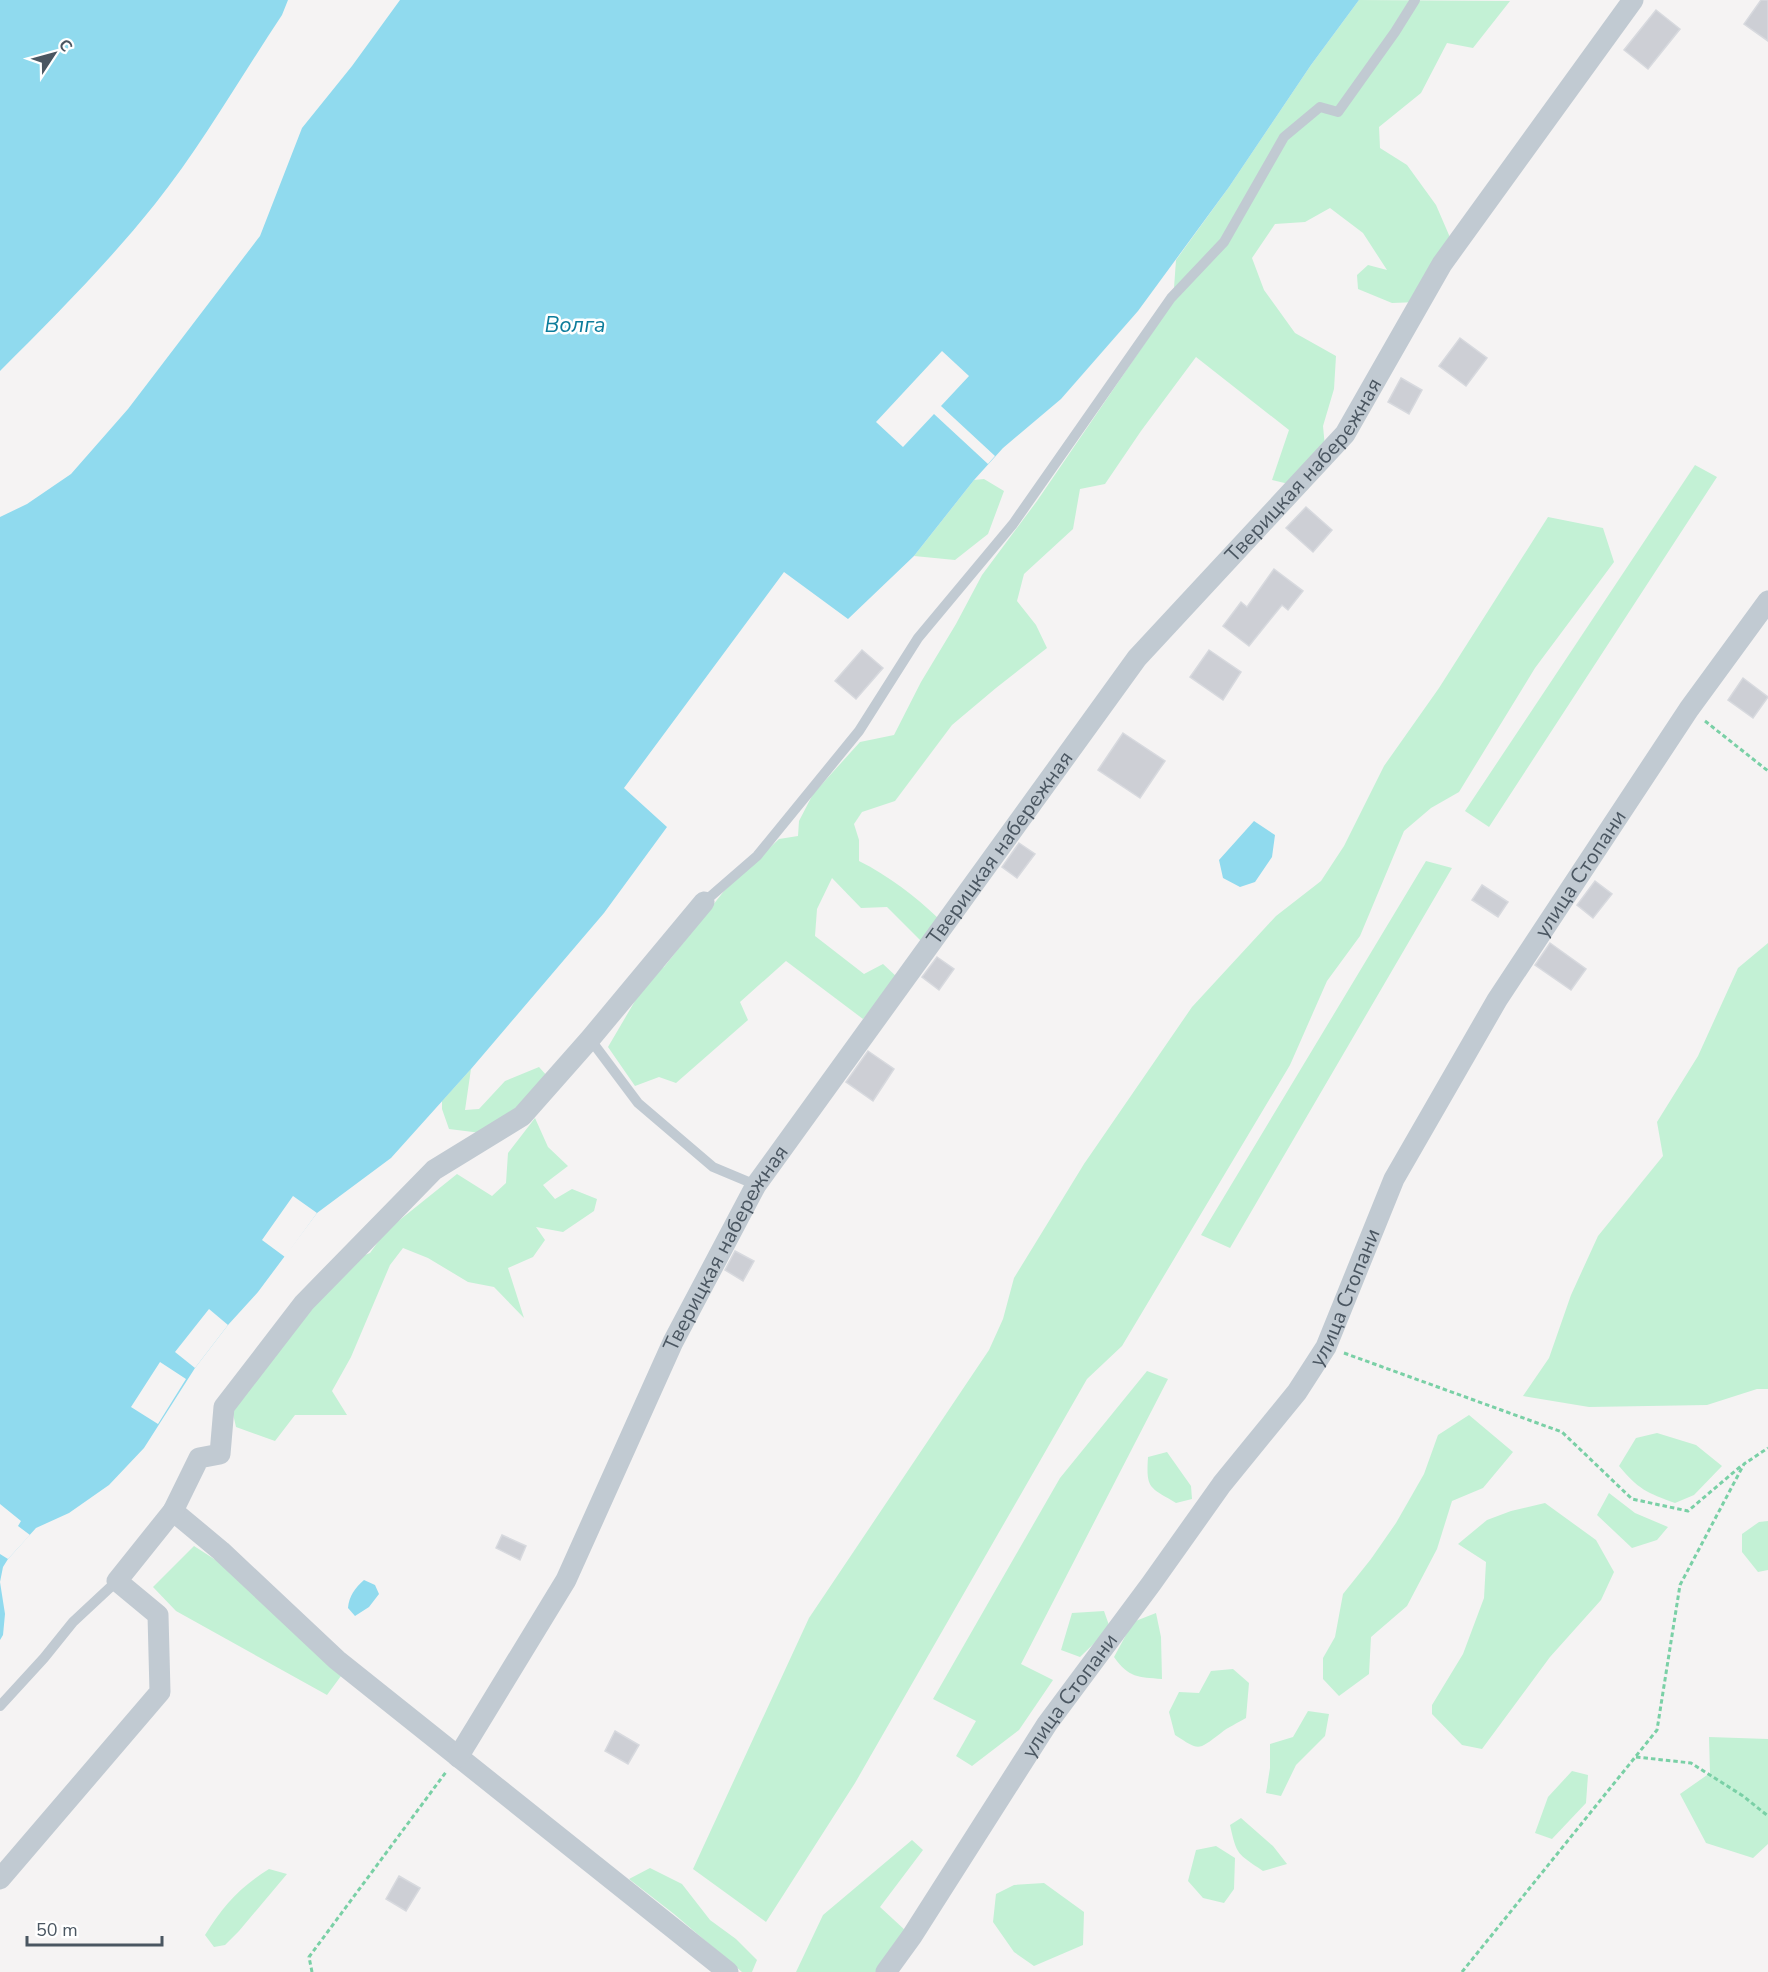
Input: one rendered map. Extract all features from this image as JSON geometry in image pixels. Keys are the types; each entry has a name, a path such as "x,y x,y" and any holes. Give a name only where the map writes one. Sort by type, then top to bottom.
{"street":[{"name":"Тверицкая набережная","path":"458,1757 566,1580 673,1342 756,1185 1137,658 1346,434 1442,264 1633,0"},
{"name":"улица Стопани","path":"886,1972 912,1936 1047,1724 1152,1584 1222,1484 1297,1392 1326,1347 1359,1261 1399,1169 1497,1000 1689,709 1768,601"},
{"path":"0,1879 160,1692 158,1615 117,1581 173,1511 199,1458 220,1454 224,1407 304,1303 434,1170 522,1116 590,1039 704,902"},
{"path":"173,1511 221,1551 337,1660 728,1972"}],"lane":[{"path":"704,902 757,856 858,731 918,638 1012,524 1172,298 1224,242 1284,137 1320,107 1338,112 1415,0"},
{"path":"590,1039 638,1102 713,1167 756,1185"},
{"path":"0,1706 73,1622 117,1581"}],"path":[{"path":"1689,709 1768,771"},
{"path":"1326,1347 1562,1432 1632,1499 1688,1512 1744,1464 1768,1448"},
{"path":"1462,1972 1657,1730 1680,1586 1744,1464"},
{"path":"312,1972 309,1957 458,1757"},
{"path":"1636,1757 1691,1763 1743,1796 1768,1816"}],"green space":[{"path":"1359,0 1510,1 1473,48 1447,43 1421,93 1379,127 1380,148 1407,165 1436,205 1452,242 1418,302 1392,303 1358,289 1357,275 1368,265 1387,270 1363,233 1330,208 1305,222 1275,224 1252,258 1264,290 1295,333 1336,356 1334,389 1323,426 1325,447 1293,485 1272,480 1289,430 1196,357 1105,484 1080,489 1073,529 1024,574 1017,601 1036,625 1047,648 952,725 895,801 862,812 854,824 859,840 859,861 901,887 939,919 924,944 887,907 861,908 832,878 817,909 815,936 864,974 883,964 897,977 863,1019 786,961 740,1002 748,1020 676,1083 659,1077 635,1086 608,1047 652,972 664,967 724,891 779,839 798,836 799,821 813,794 860,742 894,735 921,682 982,575 1037,501 1173,302 1176,260 1229,187 1311,65"},
{"path":"1695,465 1717,477 1489,827 1465,811"},
{"path":"984,479 1004,491 988,534 955,560 914,556 974,480"},
{"path":"1548,517 1603,528 1614,562 1535,668 1459,792 1431,808 1404,831 1360,936 1327,981 1290,1065 1122,1346 1087,1379 855,1783 766,1922 693,1869 809,1618 989,1350 1003,1319 1014,1278 1084,1164 1192,1007 1276,916 1321,881 1344,846 1384,766 1439,688"},
{"path":"1426,861 1452,868 1230,1248 1201,1235"},
{"path":"1768,943 1768,1389 1757,1389 1707,1405 1589,1407 1523,1396 1549,1358 1571,1295 1598,1236 1663,1156 1657,1122 1698,1056 1738,968"},
{"path":"539,1067 548,1077 505,1118 481,1133 449,1129 442,1109 442,1101 471,1069 465,1110 479,1109 505,1081"},
{"path":"535,1118 548,1147 568,1166 543,1185 555,1199 572,1189 597,1199 594,1211 563,1232 536,1227 545,1240 533,1257 508,1268 524,1318 494,1287 468,1282 428,1258 403,1248 390,1265 351,1357 332,1391 347,1415 295,1415 275,1441 236,1427 231,1405 352,1260 370,1253 386,1231 457,1174 492,1196 506,1183 508,1153"},
{"path":"1147,1371 1168,1379 1021,1664 1053,1680 1019,1730 972,1766 956,1756 976,1721 933,1699 1060,1478"},
{"path":"1469,1415 1513,1452 1483,1488 1452,1501 1437,1549 1407,1606 1371,1637 1369,1674 1339,1696 1323,1679 1323,1658 1335,1637 1343,1594 1396,1523 1424,1474 1438,1435"},
{"path":"1657,1433 1696,1445 1722,1466 1694,1495 1675,1503 1650,1493 1632,1480 1619,1466 1636,1438"},
{"path":"1167,1452 1191,1486 1192,1499 1176,1503 1151,1486 1148,1475 1148,1457"},
{"path":"1609,1493 1635,1513 1668,1527 1657,1540 1632,1548 1597,1515"},
{"path":"1545,1503 1596,1540 1614,1572 1601,1600 1550,1657 1482,1749 1462,1745 1432,1714 1432,1705 1463,1654 1484,1598 1486,1562 1458,1544 1487,1520 1511,1511"},
{"path":"1768,1521 1768,1570 1758,1572 1742,1552 1742,1534 1759,1522"},
{"path":"194,1546 239,1575 341,1676 327,1695 176,1611 153,1587"},
{"path":"1104,1611 1110,1628 1080,1657 1061,1650 1072,1613"},
{"path":"1156,1613 1161,1637 1162,1679 1146,1678 1129,1673 1114,1657 1133,1622"},
{"path":"1233,1669 1249,1683 1246,1718 1198,1747 1175,1735 1169,1712 1179,1692 1199,1693 1211,1671"},
{"path":"1308,1711 1329,1714 1325,1736 1296,1765 1281,1796 1266,1793 1270,1768 1270,1744 1293,1737"},
{"path":"1709,1737 1768,1739 1768,1844 1753,1858 1706,1843 1680,1794 1710,1773"},
{"path":"1572,1771 1588,1775 1586,1803 1552,1839 1535,1833 1548,1797"},
{"path":"1241,1818 1273,1846 1287,1864 1263,1871 1239,1853 1230,1825"},
{"path":"912,1840 923,1850 880,1907 906,1931 879,1972 796,1972 823,1915"},
{"path":"1216,1846 1235,1858 1234,1889 1224,1903 1203,1898 1188,1881 1196,1850"},
{"path":"650,1868 682,1884 710,1920 736,1939 757,1960 752,1972 742,1972 629,1879"},
{"path":"269,1869 287,1874 225,1945 214,1947 205,1935 212,1925 241,1890"},
{"path":"1044,1883 1084,1912 1083,1945 1034,1966 1014,1952 993,1922 996,1894 1014,1885"}],"water":[{"path":"0,0 288,0 282,15 220,111 155,204 99,269 0,371"},
{"name":"Волга","path":"400,0 1359,0 1311,65 1229,187 1138,311 1061,399 1003,448 974,480 914,556 848,619 784,572 624,788 667,827 604,913 471,1069 391,1158 317,1213 258,1292 228,1325 195,1368 144,1448 109,1485 69,1513 36,1528 8,1559 3,1567 0,1582 0,517 27,504 71,474 128,409 260,236 302,128 352,66"},
{"path":"1254,821 1275,835 1272,857 1255,882 1240,887 1223,878 1219,860"},
{"path":"364,1580 375,1585 379,1594 369,1607 355,1616 348,1608 350,1600 353,1592"},
{"path":"0,1582 5,1614 3,1635 0,1640"}],"pier":[{"path":"942,351 969,376 941,406 995,456 988,464 934,414 903,447 876,422"},
{"path":"293,1196 317,1213 285,1257 262,1240"},
{"path":"209,1309 228,1325 195,1368 175,1352"},
{"path":"160,1362 186,1379 158,1424 131,1407"},
{"path":"0,1504 21,1521 18,1526 30,1535 8,1559 0,1554"}],"building":[{"path":"1761,0 1768,0 1768,41 1744,24"},
{"path":"1656,10 1680,29 1648,69 1624,50"},
{"path":"1460,338 1487,358 1466,386 1439,366"},
{"path":"1401,378 1422,390 1409,414 1388,402"},
{"path":"1306,507 1332,530 1313,552 1286,528"},
{"path":"1274,569 1303,591 1288,610 1282,605 1249,646 1223,626 1241,602 1247,607"},
{"path":"862,650 883,668 856,699 835,681"},
{"path":"1209,650 1241,672 1223,700 1190,677"},
{"path":"1743,678 1768,697 1753,718 1728,700"},
{"path":"1123,733 1165,761 1140,798 1098,770"},
{"path":"1019,843 1035,854 1017,878 1002,867"},
{"path":"1595,881 1612,894 1593,918 1577,905"},
{"path":"1482,885 1508,902 1498,917 1472,900"},
{"path":"1550,943 1586,969 1571,990 1535,965"},
{"path":"937,957 954,969 939,990 922,977"},
{"path":"868,1051 894,1069 873,1101 846,1082"},
{"path":"735,1251 754,1261 743,1281 725,1270"},
{"path":"502,1535 526,1546 520,1560 496,1548"},
{"path":"615,1731 639,1745 628,1764 605,1751"},
{"path":"399,1876 420,1888 406,1911 386,1899"}]}
